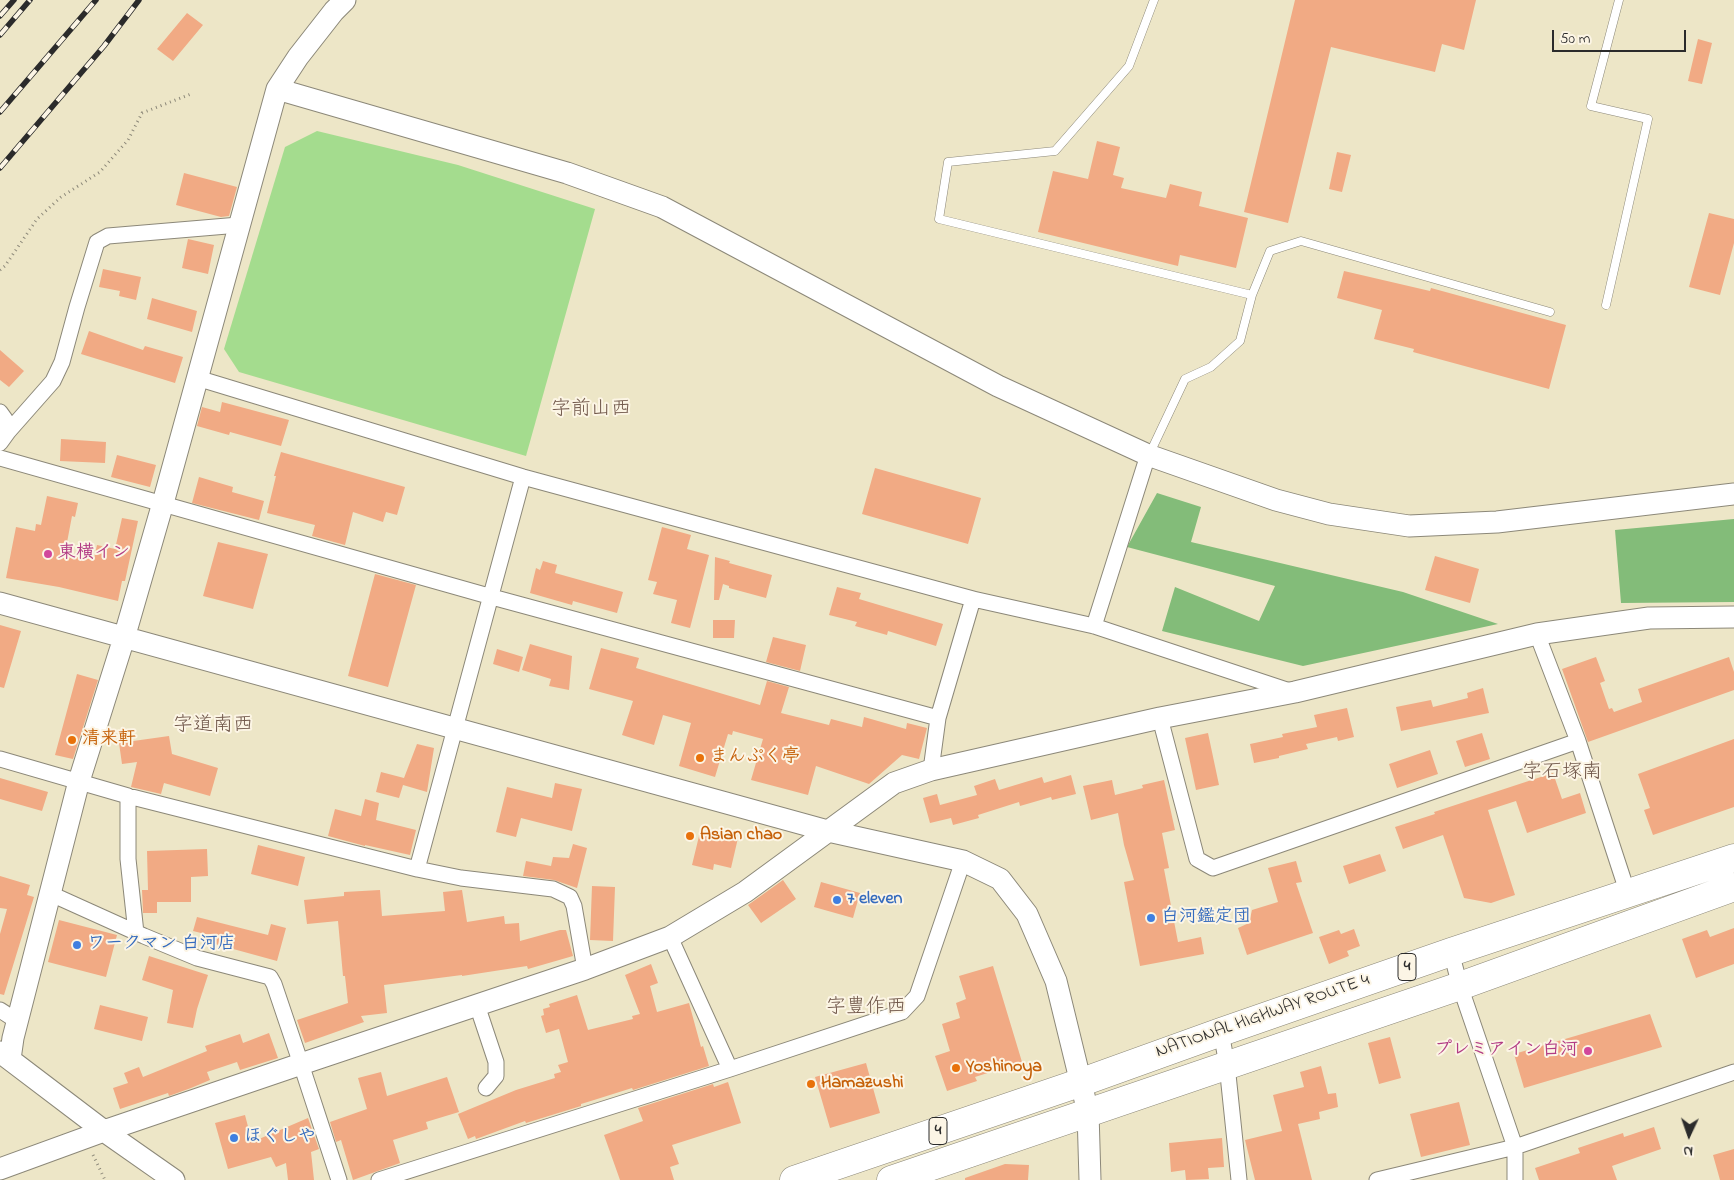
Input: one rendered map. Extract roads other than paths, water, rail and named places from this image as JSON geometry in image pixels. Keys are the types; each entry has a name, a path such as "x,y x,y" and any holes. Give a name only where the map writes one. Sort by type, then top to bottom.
{"highway":[{"name":"NATIONAL HIGHWAY ROUTE 4","path":"794,1180 1082,1082 1451,952 1734,858"},
{"name":"NATIONAL HIGHWAY ROUTE 4","path":"891,1180 1460,986 1734,887"}],"street":[{"path":"174,1180 104,1131 5,1056 9,1015 51,894 79,781 124,638 163,503 277,89 298,57 345,0"},
{"path":"277,89 568,173 662,207 998,386 1148,455 1276,500 1329,514 1409,526 1497,522 1734,494"},
{"path":"4,438 52,381 62,362 76,307 97,242 108,236 239,226"},
{"path":"197,378 523,477 973,599 1094,626 1295,692"},
{"path":"0,412 5,419 4,438"},
{"path":"1094,626 1148,455"},
{"path":"0,458 492,596 938,718"},
{"path":"418,869 523,477"},
{"path":"930,770 938,718 973,599"},
{"path":"0,603 828,831 963,861 1000,879 1027,914 1056,981 1088,1112 1090,1180"},
{"path":"0,1169 104,1131 586,969 670,937 745,892 894,783 930,770 1160,718 1295,692 1537,634 1649,618 1734,617"},
{"path":"1537,634 1578,742 1628,894"},
{"path":"1160,718 1197,859 1213,868 1578,742"},
{"path":"0,759 128,796 418,869 462,878 553,889 570,897 574,906 586,969"},
{"path":"128,796 128,859 136,933"},
{"path":"379,1180 730,1069 902,1012 918,996 963,861"},
{"path":"51,894 136,933 197,958 270,977 274,984 339,1180"},
{"path":"670,937 730,1069"},
{"path":"1451,952 1460,986 1515,1147 1515,1180"},
{"path":"477,1005 496,1062 496,1076 486,1088"},
{"path":"1220,1032 1227,1065 1239,1180"},
{"path":"1377,1180 1515,1147 1734,1072"}],"lane":[{"path":"1154,0 1129,66 1055,151 948,162 939,219 1252,295"},
{"path":"1606,304 1648,119 1591,106 1619,0"},
{"path":"1148,455 1185,379 1211,367 1240,341 1252,295 1270,250 1301,241 1550,312"}],"railway":[{"path":"0,16 14,0"},
{"path":"0,35 30,0"},
{"path":"0,112 96,0"},
{"path":"0,168 104,46 139,0"}],"place":[{"name":"東横イン","path":"48,554"},
{"name":"清来軒","path":"72,740"},
{"name":"まんぷく亭","path":"700,758"},
{"name":"Asian chao","path":"690,836"},
{"name":"7 eleven","path":"837,900"},
{"name":"白河鑑定団","path":"1151,918"},
{"name":"ワークマン 白河店","path":"77,945"},
{"name":"プレミアイン白河","path":"1588,1051"},
{"name":"Yoshinoya","path":"956,1068"},
{"name":"Hamazushi","path":"811,1084"},
{"name":"ほぐしや","path":"234,1138"}],"district":[{"name":"字前山西","path":"591,411"},
{"name":"字道南西","path":"213,727"},
{"name":"字石塚南","path":"1562,774"},
{"name":"字豊作西","path":"866,1009"}]}
